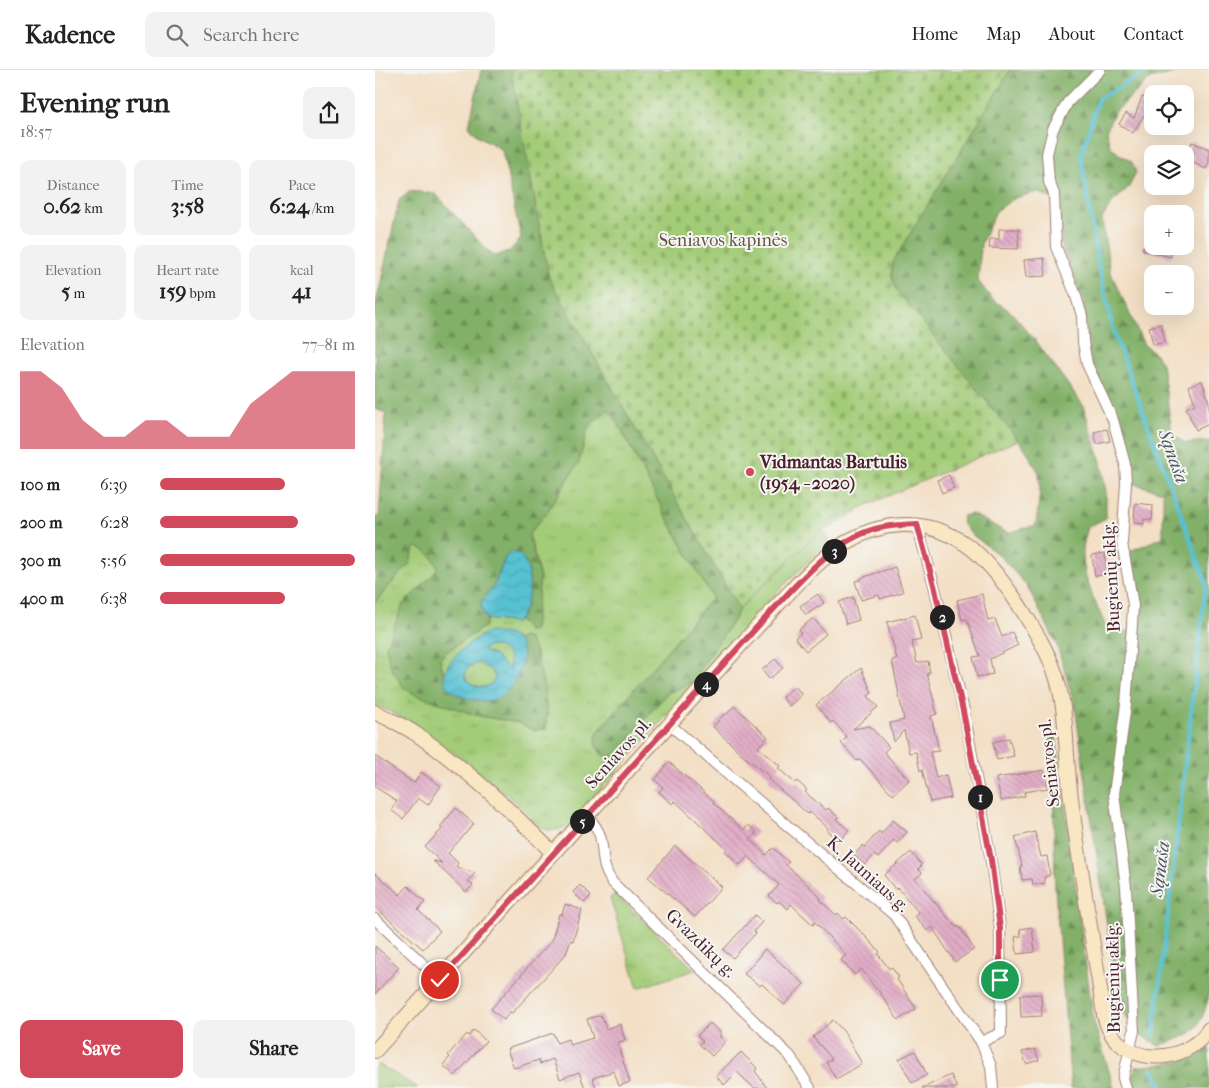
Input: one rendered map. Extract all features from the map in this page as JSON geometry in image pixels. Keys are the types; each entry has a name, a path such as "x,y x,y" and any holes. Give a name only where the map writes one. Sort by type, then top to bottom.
{"main road":[{"name":"Seniavos pl.","path":"375,1051 669,724 809,572 846,543 873,530 891,526 917,524 935,528 954,536 973,549 988,564 1005,583 1014,597 1044,647 1054,670 1064,719 1074,820 1104,1015 1112,1035 1128,1050"},
{"path":"375,712 414,733 435,748 519,819 553,853"},
{"path":"1128,1050 1147,1056 1164,1057 1183,1052 1193,1046 1203,1038 1209,1029"}],"street":[{"name":"Bugienių aklg.","path":"1100,70 1068,102 1053,128 1047,154 1049,182 1054,194 1056,247 1075,293 1082,316 1083,342 1087,364 1113,420 1125,464 1126,483 1122,543 1133,605 1133,615 1114,794 1126,887 1133,1031 1123,1078 1126,1088"},
{"path":"917,524 934,585 963,711 991,860 1000,928 1001,1033 981,1042"},
{"name":"K. Jauniaus g.","path":"669,724 789,828 894,915 981,1042 991,1066 993,1088"},
{"name":"Gvazdikų g.","path":"587,815 596,826 600,835 603,863 612,882 790,1056 811,1088"},
{"path":"375,919 440,980"}],"green space":[{"path":"481,70 511,70 549,278 739,609 735,618 690,683 666,694 634,732 618,757 602,755 595,745 597,733 713,599 667,518 616,419 608,409 588,427 579,462 547,512 529,534 540,579 534,630 528,631 519,620 526,605 529,570 506,556 494,586 481,602 483,614 487,619 485,626 446,652 440,659 446,682 454,692 466,698 492,701 521,648 517,640 523,637 529,639 537,659 543,683 547,719 546,729 533,730 519,723 475,715 414,694 403,687 391,668 386,647 403,604 434,574 438,567 426,551 414,547 410,563 375,602 375,517 379,517 386,413 375,409 375,308 399,200 411,191 436,194 485,248 495,256 510,251 521,238 502,150 477,135 469,126"},
{"name":"Seniavos kapinės","path":"511,70 1010,70 894,260 892,273 898,292 1018,440 830,521 739,609 549,278"},
{"path":"1010,70 1188,70 1150,79 1114,113 1106,131 1110,146 1132,162 1136,172 1129,187 1111,204 1102,219 1110,271 1144,345 1156,354 1162,364 1172,433 1185,443 1209,441 1209,996 1202,1018 1193,1030 1180,1038 1159,1046 1134,1031 1118,1000 1075,707 1057,645 1027,586 1000,556 970,533 962,523 963,516 972,514 1008,533 1036,525 1040,491 1039,473 1026,450 898,292 892,276 894,260","holes":["1037,192 1059,202 1062,247 1083,300 1090,360 1116,421 1130,464 1134,484 1163,492 1163,537 1130,551 1135,585 1136,626 1124,633 1106,627 1090,590 1083,561 1083,545 1088,527 1106,518 1106,492 1101,462 1083,405 1035,340 1010,311 993,300 978,281 981,244 996,211 1015,198"]},
{"path":"608,409 616,419 667,518 713,599 597,733 627,745 634,732 666,694 690,683 735,618 739,609 830,521 856,509 857,512 823,531 829,541 780,589 568,826 557,830 546,830 538,825 515,801 439,742 393,713 375,705 375,602 410,563 414,547 426,551 438,567 386,647 475,715 519,723 533,730 548,717 536,652 523,637 517,640 504,633 449,664 444,673 440,659 446,652 485,626 487,619 515,623 519,620 528,631 540,579 529,534 547,512 579,462 588,427"},
{"path":"495,646 506,653 510,660 509,669 495,656 484,651 484,648"},
{"path":"478,663 491,670 495,677 492,682 483,687 473,685 466,678 465,674 468,667"},
{"path":"1056,737 1093,1018 1114,1088 1071,1088 1055,889 1053,778 1049,739"},
{"path":"615,894 695,970 638,988 610,898"},
{"path":"1209,1047 1209,1088 1134,1088 1131,1077 1136,1067 1194,1058"},
{"path":"378,1064 418,1088 375,1088 375,1068"}],"water":[{"path":"512,552 520,555 526,563 529,573 528,596 525,608 521,617 515,623 487,619 483,614 481,602 494,586 506,556"},
{"path":"488,632 503,633 514,637 521,647 523,656 518,674 507,691 493,700 470,699 454,693 446,684 445,675 449,665 456,655 477,638","holes":["495,646 506,653 510,660 509,669 495,656 484,651 484,648","478,663 491,670 495,677 492,682 483,687 473,685 466,678 465,674 468,667"]}],"building":[{"path":"1142,97 1144,98 1144,115 1133,133 1119,124 1126,113 1134,118"},
{"path":"1192,142 1209,149 1209,162 1206,169 1194,163 1194,145 1191,145"},
{"path":"999,229 1019,229 1018,249 989,248 990,239 999,239"},
{"path":"1044,258 1046,276 1026,277 1024,260"},
{"path":"1161,324 1165,342 1153,345 1149,327"},
{"path":"1202,381 1209,402 1209,424 1196,430 1186,408 1195,404 1189,386"},
{"path":"1107,429 1110,441 1097,444 1094,432"},
{"path":"949,475 954,488 942,493 937,480"},
{"path":"1135,503 1153,505 1152,520 1144,519 1144,524 1134,523"},
{"path":"1105,553 1107,574 1095,576 1092,555"},
{"path":"895,567 903,592 880,599 879,595 861,600 855,581"},
{"path":"818,594 824,603 806,615 800,606"},
{"path":"982,594 988,621 995,619 1002,637 1012,632 1018,645 990,659 993,674 977,677 973,657 980,656 967,619 962,620 957,600"},
{"path":"853,597 859,620 846,624 839,602"},
{"path":"915,615 921,640 912,642 917,663 928,661 930,673 927,673 937,714 931,716 939,751 930,752 936,778 946,775 951,798 930,802 916,752 909,753 904,730 894,742 890,723 904,720 892,660 897,659 887,622"},
{"path":"813,618 826,634 806,651 795,638 801,633 799,630"},
{"path":"775,659 783,668 769,679 762,670"},
{"path":"861,668 872,693 868,696 878,707 853,729 870,726 889,747 884,752 909,780 893,795 860,759 857,761 841,743 847,737 833,721 831,723 816,705"},
{"path":"795,686 802,695 789,706 782,697"},
{"path":"734,706 768,737 758,747 780,766 778,768 795,783 797,781 807,790 805,792 826,810 828,808 838,817 836,819 849,830 839,841 826,830 828,828 810,812 808,814 768,779 770,777 746,758 713,727"},
{"path":"1009,738 1014,756 997,760 993,742"},
{"path":"375,756 414,783 421,772 441,786 428,805 418,798 403,819 391,810 397,801 375,787"},
{"path":"669,762 744,830 748,825 757,832 750,840 766,855 773,848 789,862 786,865 821,898 820,900 836,915 838,913 843,919 846,917 866,937 880,952 878,954 889,969 891,967 899,977 897,979 916,1009 898,1020 877,988 861,969 855,975 841,960 846,955 815,922 813,925 791,904 788,909 779,901 777,903 769,896 779,885 748,856 740,865 725,851 727,849 675,801 672,804 659,792 663,787 655,780"},
{"path":"1044,770 1048,788 1024,792 1025,796 1001,801 996,778"},
{"path":"456,808 474,824 448,853 458,863 456,867 475,873 468,881 473,885 466,892 433,861 442,863 425,847 442,829 440,827"},
{"path":"893,820 907,832 897,843 894,840 878,858 874,855 865,865 854,855 863,845 865,847 879,831 881,834"},
{"path":"1035,832 1041,857 1047,856 1050,875 1044,877 1045,883 1033,885 1032,879 1022,880 1020,866 1022,866 1015,837"},
{"path":"675,846 722,887 695,917 648,877"},
{"path":"911,852 922,865 918,869 922,873 915,879 956,927 959,926 974,949 955,962 932,927 927,931 915,916 919,913 884,875"},
{"path":"375,873 400,895 408,886 425,902 418,910 440,931 423,949 375,907"},
{"path":"580,885 591,896 584,903 573,892"},
{"path":"565,904 582,910 573,941 571,940 566,954 504,1020 491,1009 552,940 559,914 562,915"},
{"path":"755,915 762,922 754,931 756,933 733,958 723,950"},
{"path":"1032,927 1035,952 1017,954 1015,937 1021,936 1020,929"},
{"path":"375,946 399,967 375,994"},
{"path":"765,949 804,984 784,1005 762,984 760,986 744,974"},
{"path":"1041,994 1042,1016 1021,1017 1020,995"},
{"path":"601,1015 606,1029 620,1024 625,1040 617,1043 630,1082 619,1086 614,1071 593,1078 596,1088 585,1088 579,1072 560,1079 553,1059 540,1064 539,1060 514,1068 507,1049 553,1033 557,1043 568,1039 570,1045 593,1038 587,1019"},
{"path":"833,1020 845,1033 862,1064 836,1079 826,1062 832,1059 813,1037"},
{"path":"710,1023 722,1034 719,1036 725,1042 712,1056 699,1044 703,1041 697,1036"},
{"path":"474,1030 486,1041 455,1076 443,1065 450,1057 448,1055 467,1034 469,1036"},
{"path":"1035,1049 1039,1060 1026,1064 1022,1052"},
{"path":"915,1051 927,1075 912,1083 899,1059"},
{"path":"741,1052 757,1068 755,1071 767,1088 754,1088 737,1072 724,1085 716,1076"},
{"path":"951,1075 957,1088 922,1088"}],"waterway":[{"name":"Sąnaša","path":"1150,70 1098,99 1081,156 1098,264 1115,336 1206,582 1154,1035"},
{"name":"Sąnaša","path":"1151,1069 1164,1088"}],"place":[{"name":"Vidmantas Bartulis (1954 - 2020)","path":"750,472"}],"route":[{"path":"440,980 669,724 809,572 827,556 859,536 873,530 891,526 917,524 934,585 963,711 991,860 1000,928 1000,980"}]}
